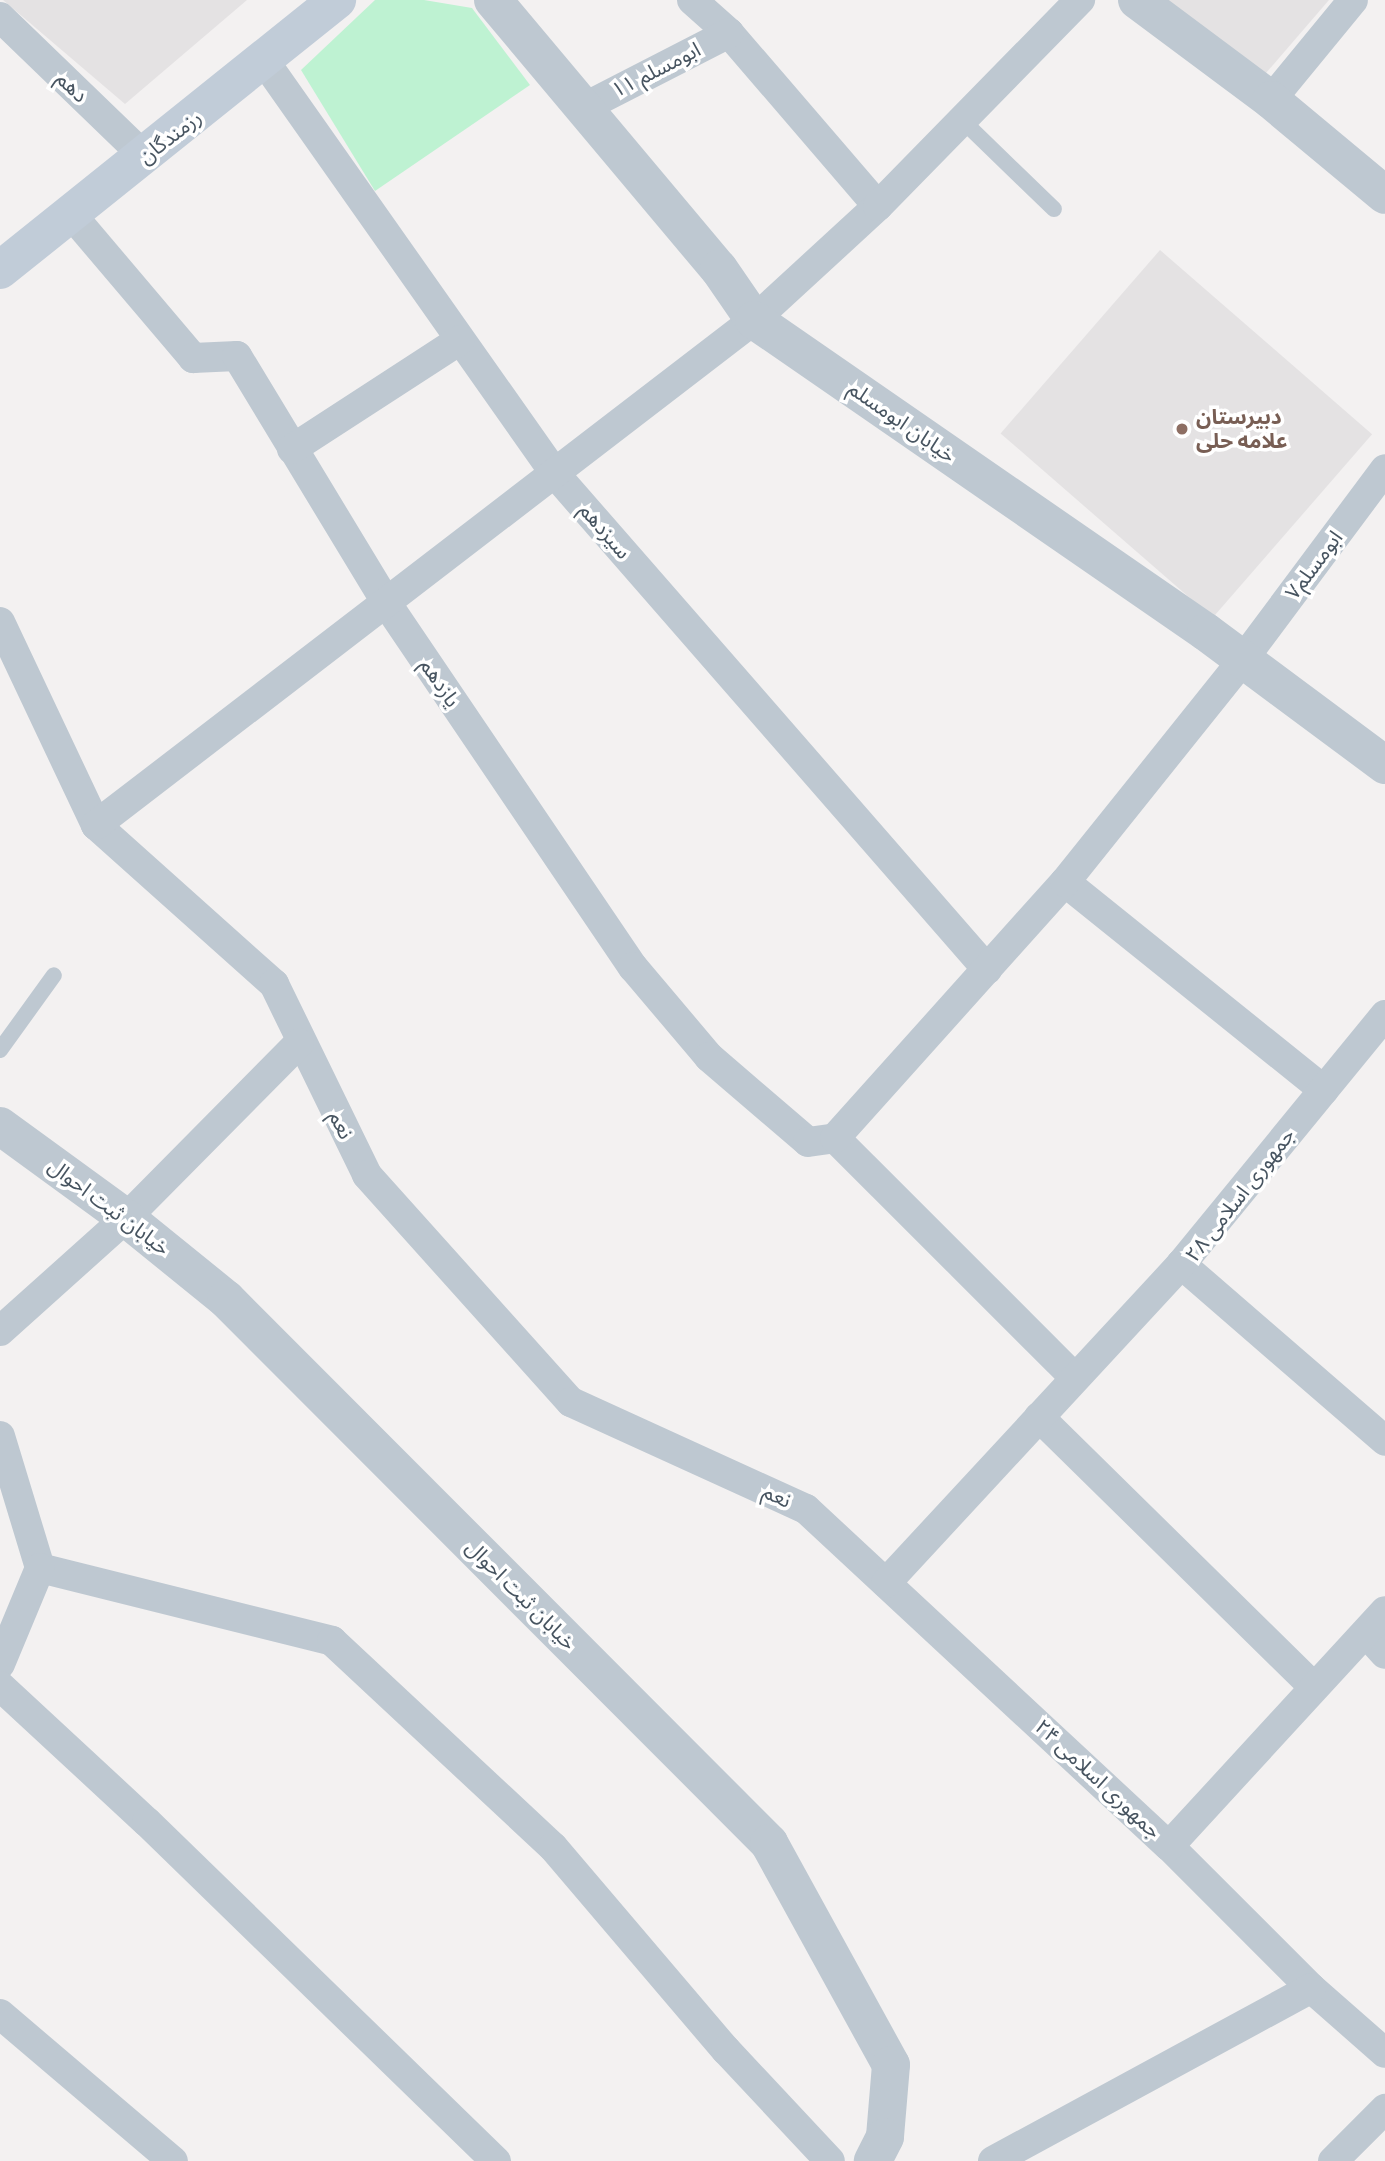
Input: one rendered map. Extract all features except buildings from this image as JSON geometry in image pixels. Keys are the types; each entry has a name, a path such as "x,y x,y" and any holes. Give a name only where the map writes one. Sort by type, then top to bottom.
{"main road":[{"name":"رزمندگان","path":"0,270 265,62 337,0"}],"street":[{"name":"خیابان ابومسلم","path":"493,0 719,269 754,320 1242,661 1385,765"},
{"path":"692,0 729,33 878,206"},
{"path":"96,825 556,475 754,320 878,206 1080,0"},
{"path":"1137,0 1271,100 1385,195"},
{"path":"1271,100 1353,0"},
{"name":"دهم","path":"0,17 145,157"},
{"name":"ابومسلم ۱۱","path":"583,108 729,33"},
{"name":"سیزدهم","path":"265,62 556,475 987,969"},
{"name":"یازدهم","path":"71,214 193,358 237,356 387,604 633,967 709,1057 808,1142 835,1138"},
{"path":"292,449 460,340"},
{"name":"ابومسلم۷","path":"835,1138 1065,882 1382,481"},
{"name":"نعم","path":"0,622 96,825 274,984 299,1043 367,1175 572,1402 806,1509"},
{"path":"1065,882 1324,1090"},
{"name":"جمهوری اسلامی ۲۸","path":"1385,1015 1181,1264 1385,1441"},
{"path":"0,1331 126,1218 299,1043"},
{"name":"خیابان ثبت احوال","path":"0,1126 126,1218 226,1299 769,1843 891,2065 885,2137 873,2161"},
{"path":"835,1138 1075,1378"},
{"path":"886,1583 1181,1264"},
{"path":"1039,1417 1313,1686"},
{"path":"0,1436 40,1568 0,1664"},
{"name":"جمهوری اسلامی ۲۴","path":"806,1509 1169,1846 1311,1988 1385,2053"},
{"path":"40,1568 332,1641 552,1847 726,2050 830,2161"},
{"path":"1169,1846 1313,1686 1379,1633"},
{"path":"0,1686 148,1822 496,2161"},
{"path":"993,2161 1311,1988"},
{"path":"0,2014 173,2161"},
{"path":"1334,2161 1385,2109"}],"lane":[{"path":"962,120 1055,209"},
{"path":"0,1050 54,975"}],"shaded area":[{"path":"3,0 247,0 125,104"},
{"path":"1137,0 1329,0 1254,87"},
{"name":"دبیرستان علامه حلی","path":"1160,250 1372,434 1213,618 1001,433"}],"green space":[{"path":"375,0 424,0 472,8 530,85 375,191 301,70"}],"place":[{"name":"دبیرستان علامه حلی","path":"1182,429"}]}
